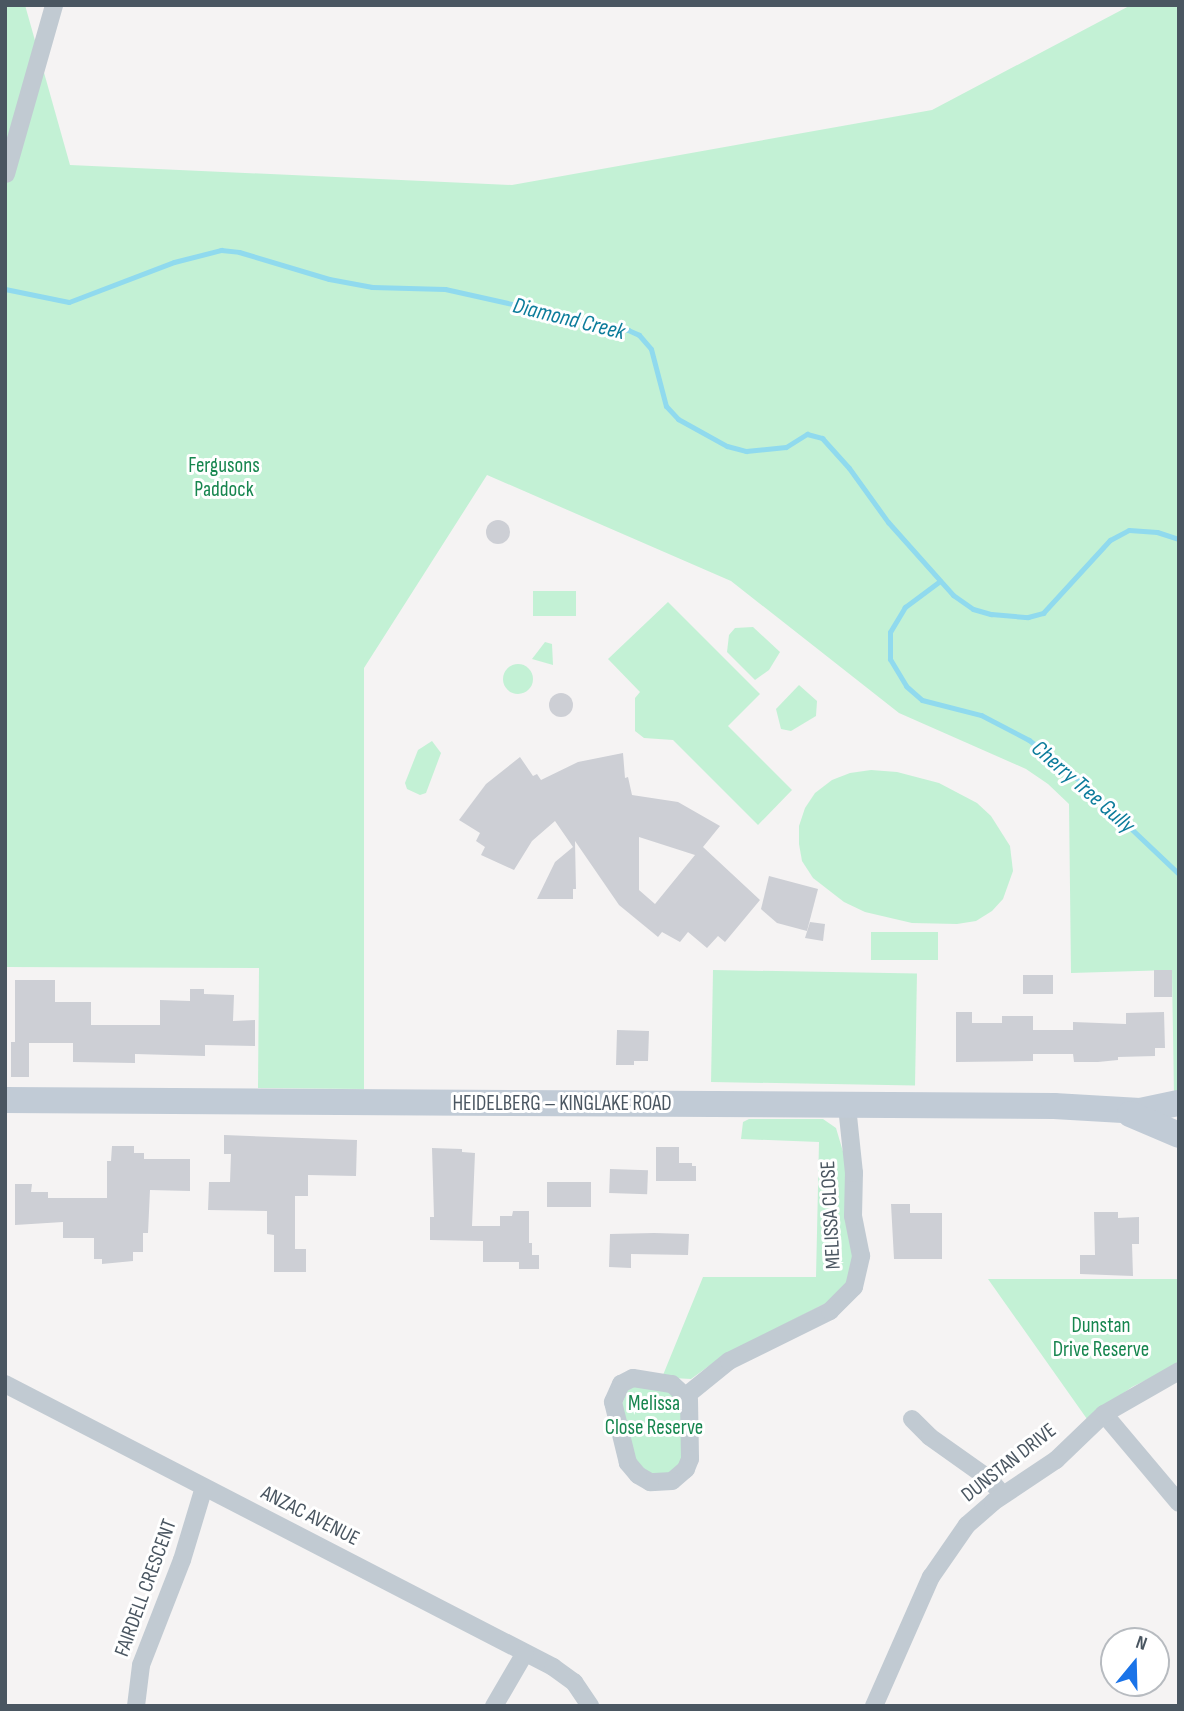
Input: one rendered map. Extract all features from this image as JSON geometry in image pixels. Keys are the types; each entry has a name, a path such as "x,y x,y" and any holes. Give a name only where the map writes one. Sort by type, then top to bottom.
{"main road":[{"name":"HEIDELBERG – KINGLAKE ROAD","path":"5,1100 1054,1106 1119,1110 1151,1110 1179,1103"},
{"name":"HEIDELBERG – KINGLAKE ROAD","path":"1119,1110 1179,1135"}],"street":[{"path":"6,174 54,5"},
{"name":"MELISSA CLOSE","path":"687,1395 720,1366 830,1311 854,1287 861,1256 853,1216 854,1173 847,1105"},
{"name":"DUNSTAN DRIVE","path":"874,1706 943,1557 967,1525 1003,1495 1056,1460 1104,1414 1179,1371"},
{"path":"633,1378 647,1378 672,1384 687,1395 691,1415 689,1463 672,1481 657,1483 643,1479 633,1470 626,1457 613,1409 618,1389 633,1378"},
{"name":"ANZAC AVENUE","path":"5,1384 526,1653 567,1676 588,1702"},
{"path":"1104,1414 1179,1503"},
{"path":"912,1419 930,1437 989,1479 1003,1495"},
{"name":"FAIRDELL CRESCENT","path":"136,1706 141,1665 182,1560 204,1487"},
{"path":"494,1706 526,1653"}],"green space":[{"name":"Fergusons Paddock","path":"5,5 25,5 70,165 512,185 932,110 1131,5 1179,5 1179,1095 1174,1097 1172,970 1071,973 1069,804 1048,784 1026,769 899,713 731,581 487,475 364,668 364,1089 258,1088 259,968 6,967 5,1078"},
{"path":"533,591 576,591 576,616 533,616"},
{"path":"668,602 760,694 728,726 792,790 758,825 673,740 644,738 635,731 635,698 640,692 608,659"},
{"path":"753,627 780,652 769,670 755,680 727,652 729,635 735,628"},
{"path":"545,642 552,644 553,665 532,659"},
{"path":"518,664 529,668 533,679 529,690 518,694 507,690 503,679 507,668"},
{"path":"799,685 817,701 816,716 791,731 781,729 776,709"},
{"path":"432,741 441,753 426,793 420,795 407,789 405,783 418,750"},
{"path":"871,770 897,772 939,783 977,803 991,816 1010,846 1013,871 1003,899 992,911 976,921 957,924 912,923 865,912 844,902 813,878 802,861 799,844 799,826 805,808 815,793 832,780 850,773"},
{"path":"871,932 938,932 938,960 871,960"},
{"path":"713,970 917,974 915,1086 711,1082"},
{"path":"749,1119 823,1119 836,1128 844,1155 853,1247 853,1262 847,1284 830,1301 724,1355 691,1379 663,1375 703,1277 816,1277 819,1142 741,1139 743,1122"},
{"name":"Dunstan Drive Reserve","path":"988,1279 1179,1279 1179,1364 1132,1387 1087,1419"},
{"name":"Melissa Close Reserve","path":"629,1386 668,1391 681,1404 682,1462 673,1472 661,1476 646,1472 636,1462 621,1407"}],"building":[{"path":"498,520 507,523 510,532 507,541 498,544 489,541 486,532 489,523"},
{"path":"561,693 570,696 573,705 570,714 561,717 552,714 549,705 552,696"},
{"path":"623,753 625,778 628,777 632,795 678,802 720,826 703,847 760,900 725,942 718,936 707,948 688,932 680,942 662,932 658,937 619,905 575,841 576,889 573,889 573,899 537,899 555,862 573,847 555,821 532,841 514,870 481,855 485,847 476,841 480,833 459,820 486,784 520,757 533,776 537,774 541,780 578,762","holes":["639,837 695,855 655,904 639,890"]},
{"path":"769,876 818,889 807,931 777,923 761,909"},
{"path":"810,922 825,924 823,941 805,938"},
{"path":"1154,970 1172,970 1172,997 1154,997"},
{"path":"1023,975 1053,975 1053,994 1023,994"},
{"path":"15,980 55,980 55,1002 91,1002 91,1025 160,1025 160,1000 190,1001 190,989 204,989 204,994 234,995 233,1021 255,1020 255,1046 205,1045 205,1056 135,1054 135,1063 73,1062 73,1043 29,1043 29,1077 11,1077 11,1042 15,1042"},
{"path":"956,1012 972,1012 972,1023 1002,1023 1002,1016 1033,1016 1033,1030 1073,1030 1073,1022 1126,1024 1126,1013 1164,1012 1165,1048 1155,1048 1155,1056 1118,1057 1118,1060 1098,1062 1074,1062 1073,1054 1033,1054 1033,1061 956,1062"},
{"path":"617,1030 649,1031 648,1061 634,1061 634,1065 616,1065"},
{"path":"224,1135 357,1140 356,1176 308,1175 308,1196 295,1196 295,1249 306,1249 306,1272 274,1272 274,1235 267,1234 267,1211 208,1210 209,1182 230,1182 231,1154 224,1154"},
{"path":"112,1146 134,1146 134,1153 144,1153 144,1159 190,1159 190,1191 150,1190 148,1233 143,1233 143,1252 133,1252 133,1261 102,1264 102,1259 94,1259 94,1238 63,1238 63,1222 15,1225 15,1184 32,1184 31,1192 48,1192 48,1198 107,1198 107,1161 111,1161"},
{"path":"656,1147 679,1147 679,1163 692,1163 692,1166 696,1166 696,1181 656,1181"},
{"path":"432,1148 462,1149 462,1152 475,1153 472,1226 500,1226 500,1216 512,1216 513,1211 529,1211 529,1243 532,1243 532,1255 539,1255 539,1269 519,1269 519,1262 483,1262 483,1241 430,1240 430,1217 434,1217"},
{"path":"610,1169 648,1170 647,1194 609,1193"},
{"path":"547,1182 591,1182 591,1207 547,1207"},
{"path":"891,1204 910,1204 910,1213 942,1213 942,1259 894,1259"},
{"path":"1094,1212 1118,1212 1118,1218 1139,1217 1139,1244 1132,1244 1133,1276 1080,1274 1080,1255 1095,1255"},
{"path":"610,1234 689,1234 688,1255 631,1254 631,1268 609,1267"}],"waterway":[{"name":"Diamond Creek","path":"5,289 69,302 174,262 221,250 239,252 329,279 372,287 445,289 628,330 639,335 651,349 666,406 678,419 727,446 746,451 786,447 807,434 822,438 849,468 888,522 953,595 973,609 991,614 1028,617 1043,613 1110,540 1129,530 1157,532 1179,539"},
{"name":"Cherry Tree Gully","path":"940,581 905,607 890,632 890,659 906,686 922,700 981,715 1029,740 1084,784 1179,874"}]}
